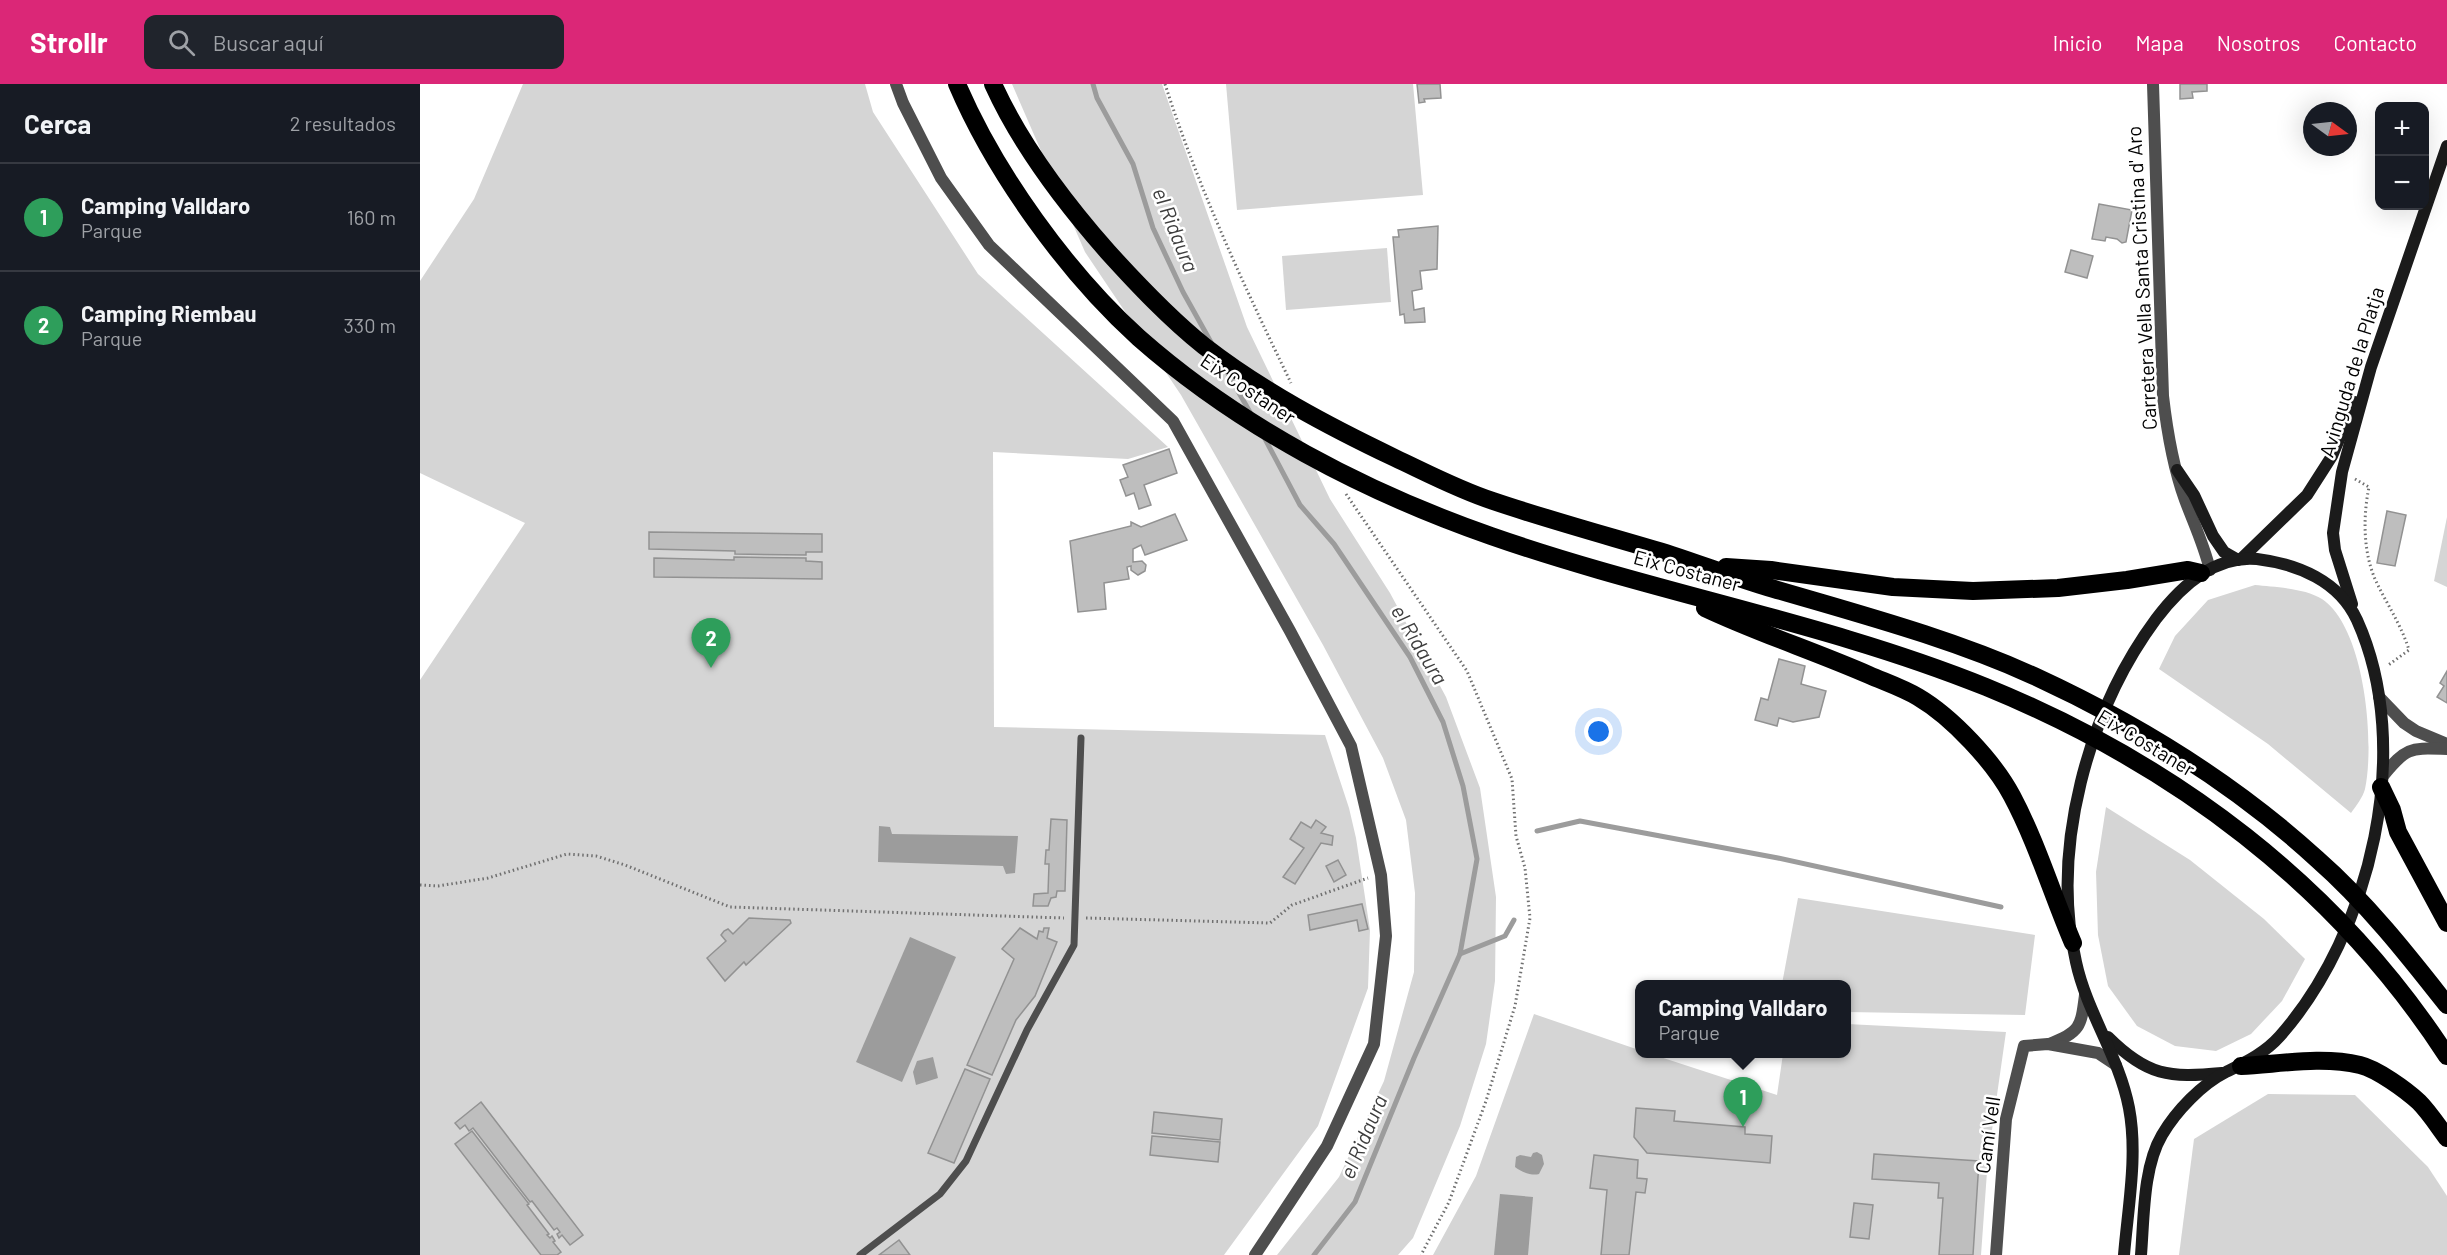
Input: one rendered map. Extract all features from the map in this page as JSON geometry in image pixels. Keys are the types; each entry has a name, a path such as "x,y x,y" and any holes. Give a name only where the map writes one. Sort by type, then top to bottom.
{"highway":[{"name":"Eix Costaner","path":"957,84 968,109 1007,176 1042,229 1096,295 1139,338 1231,408 1326,466 1491,536 1665,589 1808,627 1973,682 2074,727 2138,762 2262,847 2313,894 2382,968 2447,1056"},
{"name":"Eix Costaner","path":"993,84 1026,144 1070,209 1160,307 1203,345 1295,407 1346,435 1489,500 1707,566 1756,584 1892,625 1986,657 2033,676 2151,737 2210,774 2316,857 2348,888 2408,954 2447,1005"},
{"path":"1707,566 1771,570 1893,587 1973,591 2058,588 2188,570 2205,571"},
{"path":"1665,589 1744,627 1825,656 1888,683 1919,698 1946,718 1984,756 2011,795 2040,857 2056,904 2073,943"},
{"path":"2382,781 2398,832 2447,922"},
{"path":"2241,1066 2303,1062 2337,1062 2363,1066 2390,1080 2419,1102 2447,1138"}],"street":[{"path":"896,84 903,103 941,178 989,245 1173,421 1351,746 1381,875 1386,936 1374,1044 1327,1146 1255,1255"},
{"name":"Carretera Vella Santa Cristina d' Aro","path":"2153,84 2163,396 2167,432 2185,499 2201,538 2205,571"},
{"name":"Avinguda de la Platja","path":"2354,614 2340,569 2333,533 2342,472 2371,367 2447,146"},
{"path":"2240,560 2307,495 2332,456 2371,367"},
{"path":"2177,470 2224,552 2240,560"},
{"path":"2124,1255 2132,1137 2129,1107 2116,1065 2085,994 2073,943 2068,869 2080,787 2099,723 2127,665 2161,612 2205,571 2240,560 2254,559 2281,563 2304,570 2324,580 2337,591 2354,614 2376,673 2382,781 2375,839 2354,910 2321,980 2278,1039 2254,1058 2223,1073 2202,1089 2177,1115 2161,1137 2149,1175 2141,1255"},
{"path":"2379,697 2404,723 2416,731 2447,744"},
{"path":"2382,781 2402,755 2418,747 2447,749"},
{"name":"Camí Vell","path":"1996,1255 2006,1119 2024,1046 2048,1044 2068,1037 2082,1023 2085,994"},
{"path":"2103,1032 2122,1051 2143,1066 2185,1076 2223,1073"},
{"name":"Camí Vell","path":"2048,1044 2098,1053 2116,1065"}],"lane":[{"path":"860,1255 940,1194 966,1161 1027,1030 1074,945 1081,738"}],"path":[{"path":"1165,84 1187,151 1256,311 1292,384"},
{"path":"2342,472 2368,487 2364,509 2367,548 2374,578 2404,633 2409,650 2376,673"},
{"path":"1342,488 1467,671 1512,779 1516,836 1525,868 1530,918 1515,1006 1486,1101 1449,1202 1421,1255"},
{"path":"420,885 438,886 488,878 567,854 596,856 625,865 730,907 1048,917"},
{"path":"1113,919 1270,923 1292,904 1381,875"}],"shaded area":[{"path":"523,84 865,84 873,112 978,274 1168,447 1128,459 993,452 994,727 1325,735 1349,808 1356,838 1370,930 1368,988 1318,1126 1224,1255 420,1255 420,680 525,523 420,473 420,281 474,199"},
{"path":"1012,84 1162,84 1247,327 1330,499 1390,593 1446,697 1480,788 1496,897 1495,981 1486,1044 1460,1126 1413,1238 1398,1255 1277,1255 1339,1177 1384,1081 1414,972 1415,893 1406,820 1383,758 1323,645 1181,395 1085,252"},
{"path":"1226,84 1413,84 1423,195 1237,210"},
{"path":"1387,248 1391,302 1286,310 1282,256"},
{"path":"2447,517 2447,587 2434,581"},
{"path":"2255,585 2298,590 2315,595 2337,614 2348,634 2357,659 2363,687 2369,744 2365,789 2351,813 2268,744 2159,669 2175,636 2208,600"},
{"path":"2106,807 2190,860 2264,919 2305,959 2282,1001 2251,1034 2216,1051 2175,1046 2137,1026 2108,986 2098,935 2096,872"},
{"path":"879,826 890,827 892,834 1018,836 1015,873 1006,874 1003,866 878,862"},
{"path":"1798,898 2035,935 2025,1015 1851,1012 1851,980 1783,980"},
{"path":"910,937 956,957 902,1082 856,1062"},
{"path":"1534,1014 1635,1049 1635,1058 1663,1058 1777,1095 1782,1058 1851,1058 1851,1024 2006,1032 1988,1158 1981,1255 1433,1255 1476,1176"},
{"path":"933,1057 938,1078 916,1085 913,1072 917,1061"},
{"path":"2268,1094 2355,1095 2428,1167 2447,1196 2447,1255 2179,1255 2194,1139"},
{"path":"1537,1152 1542,1155 1544,1164 1539,1174 1527,1173 1515,1167 1516,1157 1520,1155 1531,1157"},
{"path":"1500,1194 1533,1197 1528,1255 1494,1255"}],"building":[{"path":"1417,84 1440,84 1441,98 1424,99 1425,102 1419,103"},
{"path":"2180,84 2207,84 2207,91 2192,92 2193,98 2180,99"},
{"path":"2099,204 2132,210 2126,242 2122,243 2117,239 2106,237 2105,241 2092,239"},
{"path":"1438,226 1437,269 1420,271 1422,289 1412,291 1414,310 1424,308 1425,322 1405,323 1404,314 1400,315 1393,237 1399,237 1398,230"},
{"path":"2071,250 2093,256 2087,278 2065,272"},
{"path":"1169,449 1177,473 1144,485 1151,505 1139,509 1134,493 1126,496 1120,480 1128,477 1123,465"},
{"path":"2387,511 2406,515 2395,566 2377,563"},
{"path":"1175,514 1187,540 1145,555 1141,545 1133,549 1133,562 1142,561 1146,565 1145,571 1138,575 1131,570 1131,566 1127,567 1129,579 1104,583 1106,609 1078,612 1070,541 1131,526 1131,522 1141,527"},
{"path":"649,532 822,534 822,552 806,552 806,555 735,554 735,551 649,549"},
{"path":"734,557 806,558 806,561 822,562 822,579 654,577 654,558 734,560"},
{"path":"1779,659 1805,666 1801,684 1826,691 1819,717 1793,722 1779,718 1777,726 1755,720 1761,698 1768,700"},
{"path":"2447,671 2447,703 2437,697 2444,686 2440,683"},
{"path":"1051,819 1067,820 1065,891 1057,891 1056,897 1051,898 1048,906 1033,906 1034,894 1048,893 1049,864 1045,864 1046,850 1049,850"},
{"path":"1316,820 1326,827 1321,833 1333,836 1332,845 1321,843 1295,884 1283,877 1304,848 1290,839 1301,822 1311,828"},
{"path":"1338,860 1346,875 1334,882 1326,866"},
{"path":"1362,904 1368,929 1359,931 1357,920 1310,930 1308,915"},
{"path":"749,918 790,920 791,923 746,965 744,962 725,981 707,958 726,941 721,935 724,931 728,929 733,934"},
{"path":"1020,928 1037,939 1039,931 1043,932 1044,928 1049,928 1047,938 1057,942 1035,996 1016,1020 992,1075 967,1065 1014,959 1002,949"},
{"path":"965,1069 990,1079 954,1163 928,1153"},
{"path":"481,1102 583,1235 570,1245 562,1235 559,1238 557,1234 560,1232 557,1228 554,1230 532,1201 530,1202 473,1128 469,1131 465,1125 460,1129 455,1123"},
{"path":"1636,1108 1675,1111 1674,1121 1745,1127 1745,1134 1772,1136 1770,1163 1647,1153 1634,1137"},
{"path":"1154,1112 1222,1119 1220,1140 1152,1133"},
{"path":"472,1131 529,1204 527,1205 549,1234 547,1235 550,1238 552,1236 555,1241 553,1242 561,1252 557,1255 541,1255 455,1144"},
{"path":"1152,1136 1220,1142 1218,1162 1150,1155"},
{"path":"1874,1154 1979,1161 1973,1255 1939,1255 1943,1198 1938,1198 1939,1183 1872,1179"},
{"path":"1594,1155 1638,1160 1637,1178 1647,1179 1645,1193 1636,1192 1629,1255 1601,1255 1607,1190 1590,1188"},
{"path":"1854,1203 1873,1205 1869,1239 1850,1237"},
{"path":"899,1240 910,1255 879,1255"}],"waterway":[{"name":"el Ridaura","path":"1093,84 1097,98 1133,164 1153,228 1183,292 1212,344"},
{"name":"el Ridaura","path":"1226,370 1251,414"},
{"name":"el Ridaura","path":"1263,435 1300,505 1334,544 1410,657 1443,722 1463,786 1477,859 1460,954 1414,1058 1355,1202 1314,1255"},
{"path":"1537,831 1580,821 1778,858 2001,907"},
{"path":"1460,954 1505,936 1514,920"}],"place":[{"name":"Camping Riembau","path":"711,668"},
{"name":"Camping Valldaro","path":"1743,1127"}]}
